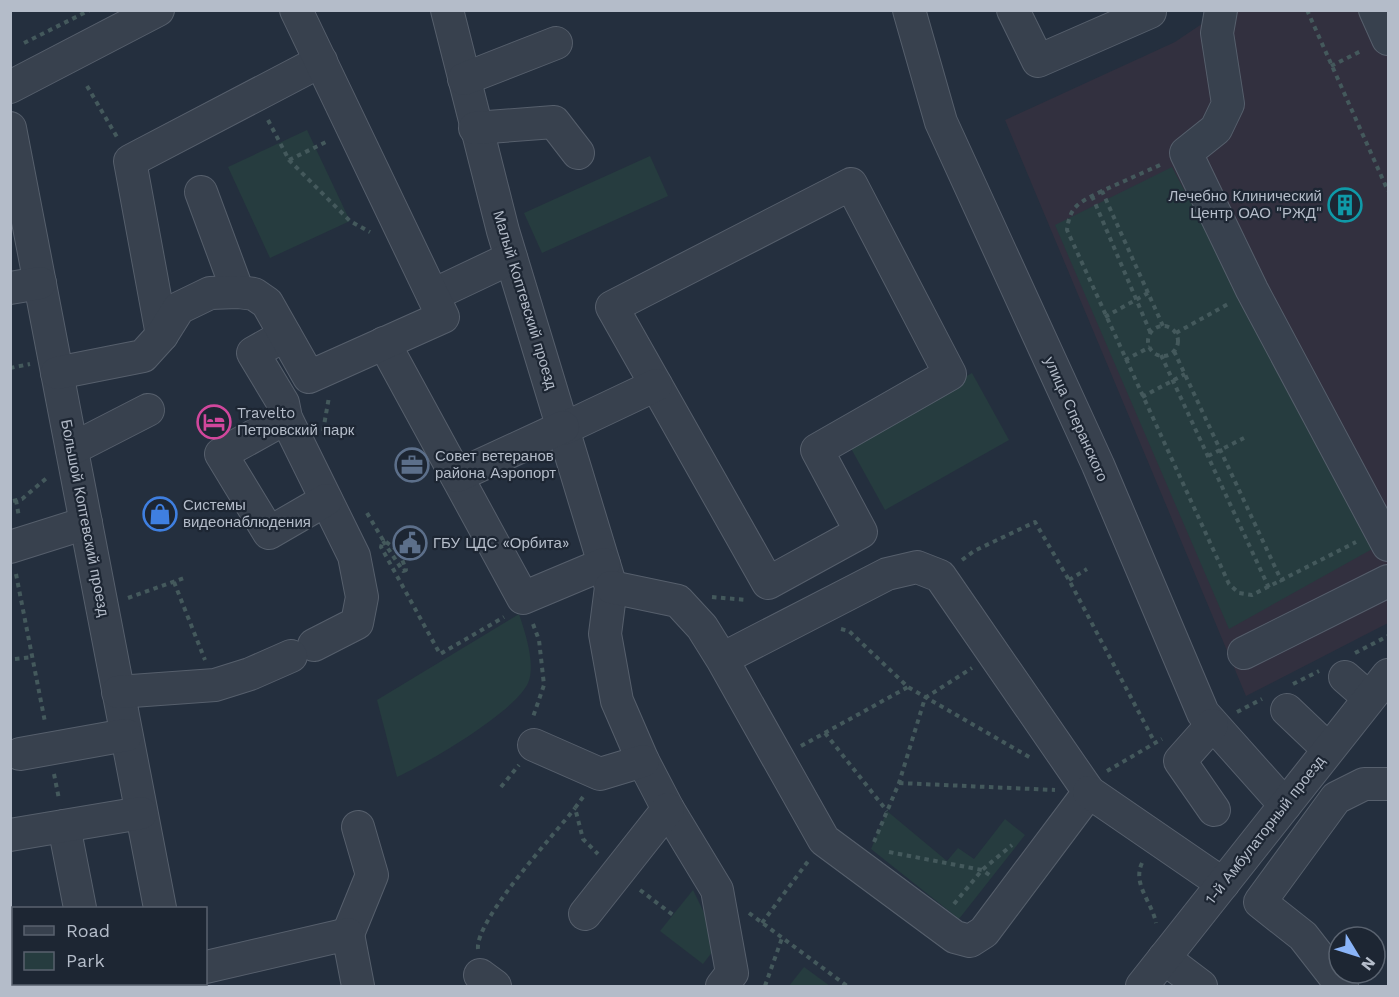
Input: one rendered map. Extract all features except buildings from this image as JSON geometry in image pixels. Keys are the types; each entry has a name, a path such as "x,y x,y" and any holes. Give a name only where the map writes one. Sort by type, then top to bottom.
{"street":[{"path":"10,87 158,10"},
{"path":"57,373 143,357 162,335 179,308 210,293 254,294 267,303 309,377 443,317 297,10"},
{"name":"Малый Коптевский проезд","path":"447,10 475,128 511,258 608,575"},
{"name":"улица Сперанского","path":"909,10 941,122 1098,465 1203,713 1285,805"},
{"path":"1013,10 1038,61 1150,11"},
{"path":"1221,10 1217,33 1228,104 1216,129 1186,153 1252,290 1384,537"},
{"path":"1375,10 1388,38"},
{"path":"464,79 556,43"},
{"path":"162,335 130,161 321,61"},
{"path":"475,128 554,122 578,153"},
{"name":"Большой Коптевский проезд","path":"10,128 25,285 57,373 160,907"},
{"path":"861,532 768,583 612,307 851,184 950,374 817,450 861,532 887,574"},
{"path":"201,192 238,292"},
{"path":"433,295 511,258"},
{"path":"118,692 215,685 250,674 357,623 362,597 354,556 286,418 283,404 253,353 285,335"},
{"path":"384,343 523,598 608,575 678,601 702,627 824,840 867,858 955,936 970,941 984,932 1089,792"},
{"path":"457,476 656,385"},
{"path":"72,449 148,410"},
{"path":"286,418 221,454 269,533 326,500"},
{"path":"11,546 86,523"},
{"path":"722,660 887,574 917,567 940,576 1089,792 1223,884"},
{"path":"608,575 605,634 617,700 643,760 668,809 717,890 732,973 722,987"},
{"path":"1244,653 1389,581"},
{"path":"1339,667 1379,686"},
{"name":"1-й Амбулаторный проезд","path":"1142,987 1379,686"},
{"path":"1278,699 1328,749"},
{"path":"1212,725 1180,761 1214,810"},
{"path":"20,754 126,735"},
{"path":"534,744 600,774 643,760"},
{"path":"1342,987 1303,936 1260,902 1336,798 1364,784 1389,784"},
{"path":"585,914 668,809"},
{"path":"10,836 141,813"},
{"path":"64,826 80,907"},
{"path":"358,827 372,875 348,934 358,987"},
{"path":"207,967 348,934"},
{"path":"1164,958 1201,987"}],"path":[{"path":"24,43 90,10"},
{"path":"1307,10 1389,191"},
{"path":"1331,66 1388,38"},
{"path":"87,86 130,161"},
{"path":"255,95 289,160 350,221 378,237"},
{"path":"289,160 353,129"},
{"path":"1186,153 1079,203 1069,214 1067,230 1229,584 1239,593 1252,595 1384,537"},
{"path":"1102,191 1163,326 1176,333 1178,342 1174,351 1161,355"},
{"path":"1092,196 1151,334 1150,347"},
{"path":"1176,333 1252,290"},
{"path":"1105,317 1148,293"},
{"path":"1151,334 1163,326"},
{"path":"1125,360 1150,347"},
{"path":"1150,347 1161,355 1269,588"},
{"path":"1174,351 1282,582"},
{"path":"322,440 334,366"},
{"path":"1142,397 1185,374"},
{"path":"1208,456 1244,438"},
{"path":"13,501 22,499 52,474"},
{"path":"365,510 383,540 403,571 406,570 400,550 383,540"},
{"path":"940,576 974,551 1035,522 1069,580 1154,741"},
{"path":"383,540 381,547 440,654 477,633"},
{"path":"11,546 32,657 15,659"},
{"path":"1069,580 1087,570"},
{"path":"127,598 184,578"},
{"path":"174,582 215,685"},
{"path":"501,787 534,744 533,713 544,685 539,640 523,598"},
{"path":"838,629 849,631 908,687 1038,762"},
{"path":"1212,725 1278,699 1339,667 1389,636"},
{"path":"939,923 982,870 867,858 899,783 925,698 993,655"},
{"path":"887,811 825,733 908,687"},
{"path":"899,783 1089,792 1101,775 1154,741 1166,738"},
{"path":"488,981 477,942 491,913 600,774"},
{"path":"574,808 583,839 617,872 673,915"},
{"path":"1155,837 1138,871 1143,893 1153,909 1164,958"},
{"path":"824,840 762,923 847,987"},
{"path":"765,987 782,938"}],"shaded area":[{"path":"1221,11 1388,11 1388,623 1246,696 1005,120 1175,42"}],"green space":[{"path":"307,130 350,221 270,258 228,167"},
{"path":"650,156 668,196 542,253 524,213"},
{"path":"1172,167 1374,548 1229,629 1055,225"},
{"path":"972,373 1009,440 885,510 848,443"},
{"path":"519,614 529,648 531,667 528,683 520,695 468,736 397,777 377,700"},
{"path":"887,811 947,861 958,848 974,859 1005,819 1025,835 959,919 871,849"},
{"path":"693,890 719,943 703,964 660,931"},
{"path":"804,967 830,986 789,986"}],"place":[{"name":"Лечебно Клинический Центр ОАО \"РЖД\"","path":"1345,205"},
{"name":"Travelto Петровский парк","path":"214,422"},
{"name":"Совет ветеранов района Аэропорт","path":"412,465"},
{"name":"Системы видеонаблюдения","path":"160,514"},
{"name":"ГБУ ЦДС «Орбита»","path":"410,543"}]}
